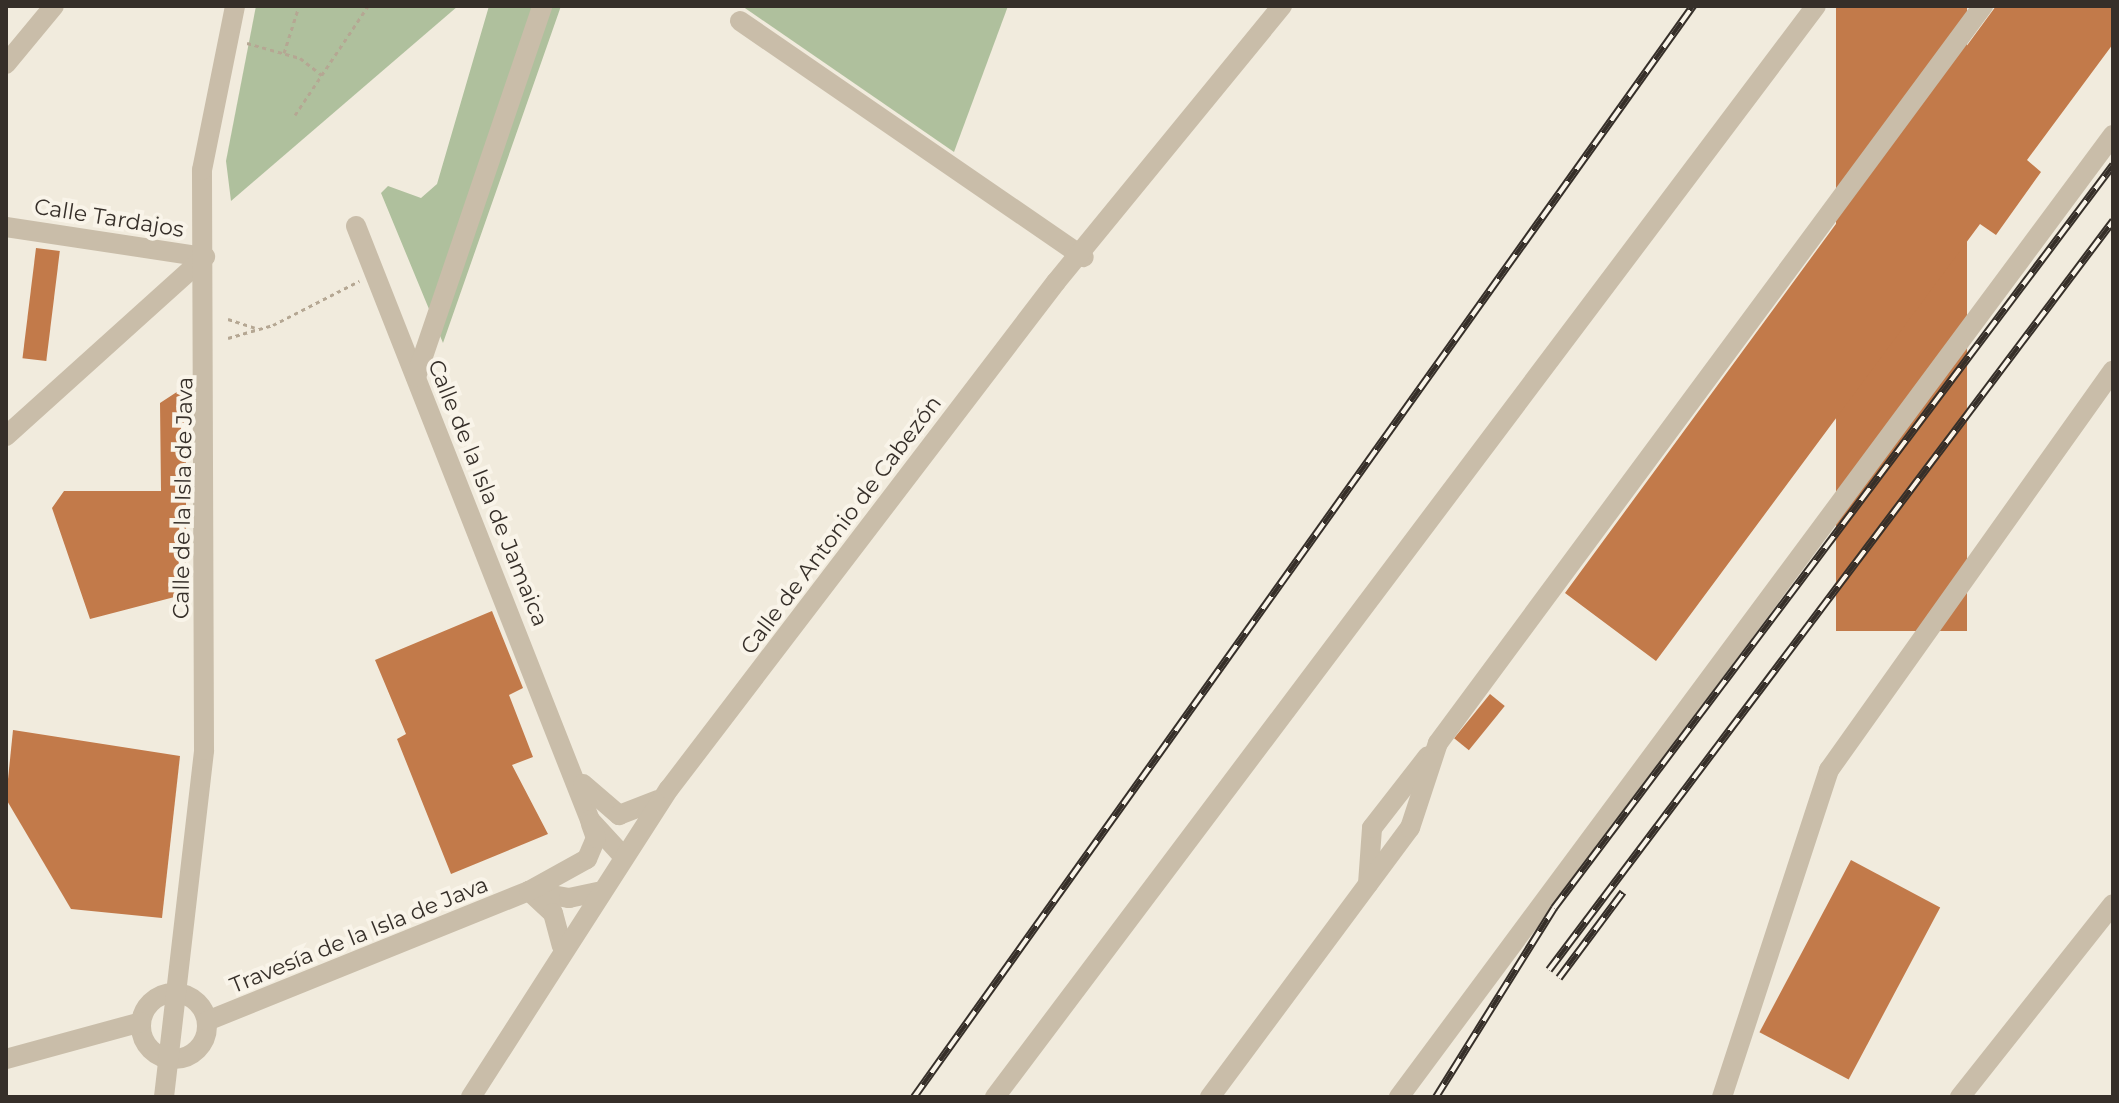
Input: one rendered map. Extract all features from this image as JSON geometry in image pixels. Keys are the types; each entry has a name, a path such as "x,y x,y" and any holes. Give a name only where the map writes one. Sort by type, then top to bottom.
{"street":[{"path":"6,64 54,6"},
{"name":"Calle de la Isla de Java","path":"164,1097 204,750 204,147 235,6"},
{"path":"416,377 436,326 542,6"},
{"name":"Calle de Antonio de Cabezón","path":"471,1097 562,946 664,795 1056,282 1084,257 1282,6"},
{"path":"995,1097 1816,6"},
{"path":"1368,884 1372,828 1983,6"},
{"path":"740,21 1084,257"},
{"path":"1399,1097 2113,135"},
{"name":"Calle de la Isla de Jamaica","path":"356,226 578,778 590,820 623,856"},
{"name":"Calle Tardajos","path":"6,227 205,257"},
{"path":"6,436 205,257"},
{"path":"1722,1097 1829,770 2113,371"},
{"path":"1210,1097 1410,828 1438,743"},
{"name":"Calle de la Isla de Jamaica","path":"578,778 619,815 664,795"},
{"name":"Travesía de la Isla de Java","path":"207,1021 529,891 587,859 596,838 590,820"},
{"path":"529,891 569,898 598,892"},
{"path":"529,891 553,913 562,946"},
{"path":"1960,1097 2105,923 2113,904"},
{"path":"178,993 197,1002 207,1021 198,1049 169,1058 145,1042 141,1022 149,1003 178,993"},
{"path":"6,1059 141,1022"}],"path":[{"path":"284,53 299,6"},
{"path":"295,115 368,6"},
{"path":"243,42 284,53 322,75"},
{"path":"228,338 361,280"},
{"path":"228,319 255,328"}],"green space":[{"path":"256,6 458,6 231,201 226,161"},
{"path":"489,6 561,6 443,343 381,193 388,186 421,198 437,184"},
{"path":"742,6 1008,6 954,152"}],"building":[{"path":"1836,6 1967,6 1967,631 1836,631"},
{"path":"1996,6 2113,6 2113,44 2027,160 2041,172 1996,235 1980,224 1656,661 1565,593"},
{"path":"36,248 60,251 46,361 22,358"},
{"path":"186,386 186,594 90,619 52,508 64,491 161,491 160,403"},
{"path":"492,611 523,688 509,695 533,757 512,765 548,834 451,874 397,739 406,734 375,660"},
{"path":"1490,694 1505,706 1469,750 1454,738"},
{"path":"13,730 180,756 162,918 71,909 6,799"},
{"path":"1851,860 1940,907 1849,1080 1759,1032"}],"railway":[{"path":"914,1097 1693,6"},
{"path":"1436,1097 1554,908 2113,165"},
{"path":"1549,970 2113,221"},
{"path":"1559,978 1623,892"}]}
